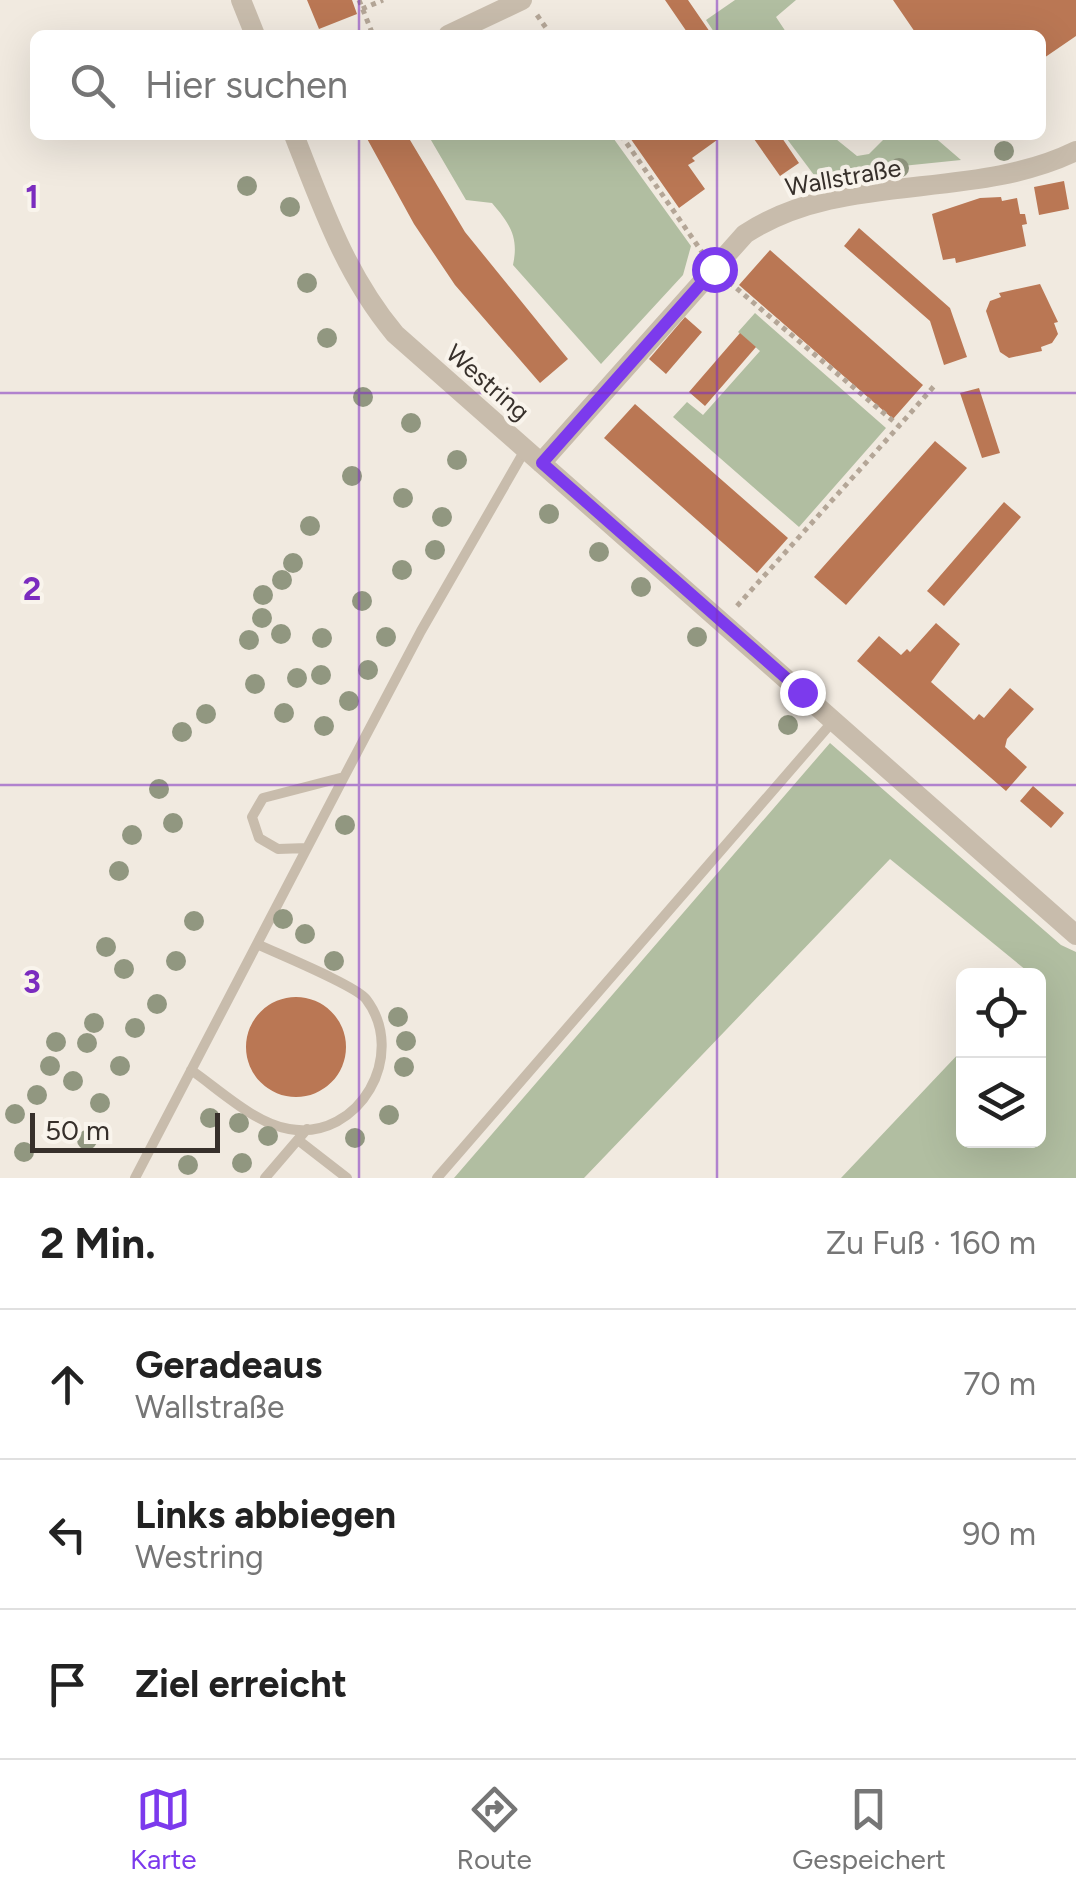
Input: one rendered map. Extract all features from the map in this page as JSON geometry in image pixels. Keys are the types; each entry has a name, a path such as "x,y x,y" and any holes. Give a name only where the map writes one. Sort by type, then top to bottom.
{"street":[{"path":"242,0 253,30"},
{"path":"459,30 522,0"},
{"name":"Westring","path":"296,140 345,263 365,298 395,334 1076,936"},
{"name":"Wallstraße","path":"534,456 745,234 774,215 810,203 1004,178 1076,151"}],"lane":[{"path":"135,1178 420,631 534,456"},
{"path":"437,1178 834,720"},
{"path":"307,848 278,849 258,838 253,828 256,806 273,793 344,777"},
{"path":"191,1070 264,1120 307,1129 327,1126 354,1110 374,1085 383,1055 380,1023 364,996 257,944"},
{"path":"265,1178 307,1129"},
{"path":"298,1140 347,1178"}],"path":[{"path":"359,0 371,30"},
{"path":"362,8 383,0"},
{"path":"624,140 714,269 899,426"},
{"path":"723,622 935,386"}],"green space":[{"path":"735,0 796,0 776,17 785,30 713,30 706,20"},
{"path":"431,140 615,140 691,246 683,275 601,364 513,265 512,231 492,203 466,200"},
{"path":"788,140 837,140 857,156 869,154 883,140 938,140 961,160 814,175"},
{"path":"755,313 886,428 799,527 673,417 687,402 703,415 760,351 738,332"},
{"path":"830,743 1061,945 1076,952 1076,1178 841,1178 956,1056 956,1148 1046,1148 1046,968 1023,968 890,859 584,1178 454,1178"}],"building":[{"path":"307,0 352,0 357,14 319,29"},
{"path":"665,0 688,0 709,30 686,30"},
{"path":"893,0 1076,0 1076,36 1046,57 1046,30 914,30"},
{"path":"368,140 410,140 465,232 568,359 540,383 455,285 414,224"},
{"path":"631,140 717,140 688,165 705,189 679,208"},
{"path":"755,140 783,140 799,163 780,176"},
{"path":"1064,181 1069,209 1039,215 1034,187"},
{"path":"1001,197 1002,201 1017,198 1027,224 1022,225 1026,246 956,263 955,258 943,260 932,214 980,198"},
{"path":"859,228 950,308 967,357 944,365 930,321 844,246"},
{"path":"770,250 923,385 893,419 739,285"},
{"path":"1040,284 1058,322 1054,323 1058,334 1052,343 1041,347 1042,351 1009,358 1000,352 986,311 990,301 1001,297 999,293"},
{"path":"685,317 702,332 666,374 649,359"},
{"path":"740,333 756,347 705,406 689,392"},
{"path":"979,388 1000,453 982,458 960,393"},
{"path":"635,404 788,538 757,573 604,438"},
{"path":"935,441 967,468 846,605 814,577"},
{"path":"1004,502 1021,517 944,606 927,591"},
{"path":"936,623 960,644 931,682 974,720 979,714 984,718 1010,688 1034,709 1007,739 1005,747 1027,767 1006,791 857,661 879,636 901,655 907,649 910,652"},
{"path":"1033,786 1064,813 1051,828 1020,801"},
{"path":"286,997 306,997 332,1011 343,1028 343,1066 332,1083 306,1097 286,1097 268,1089 254,1075 246,1057 246,1037 254,1019 268,1005"}],"route":[{"path":"714,269 542,463 802,692"}]}
